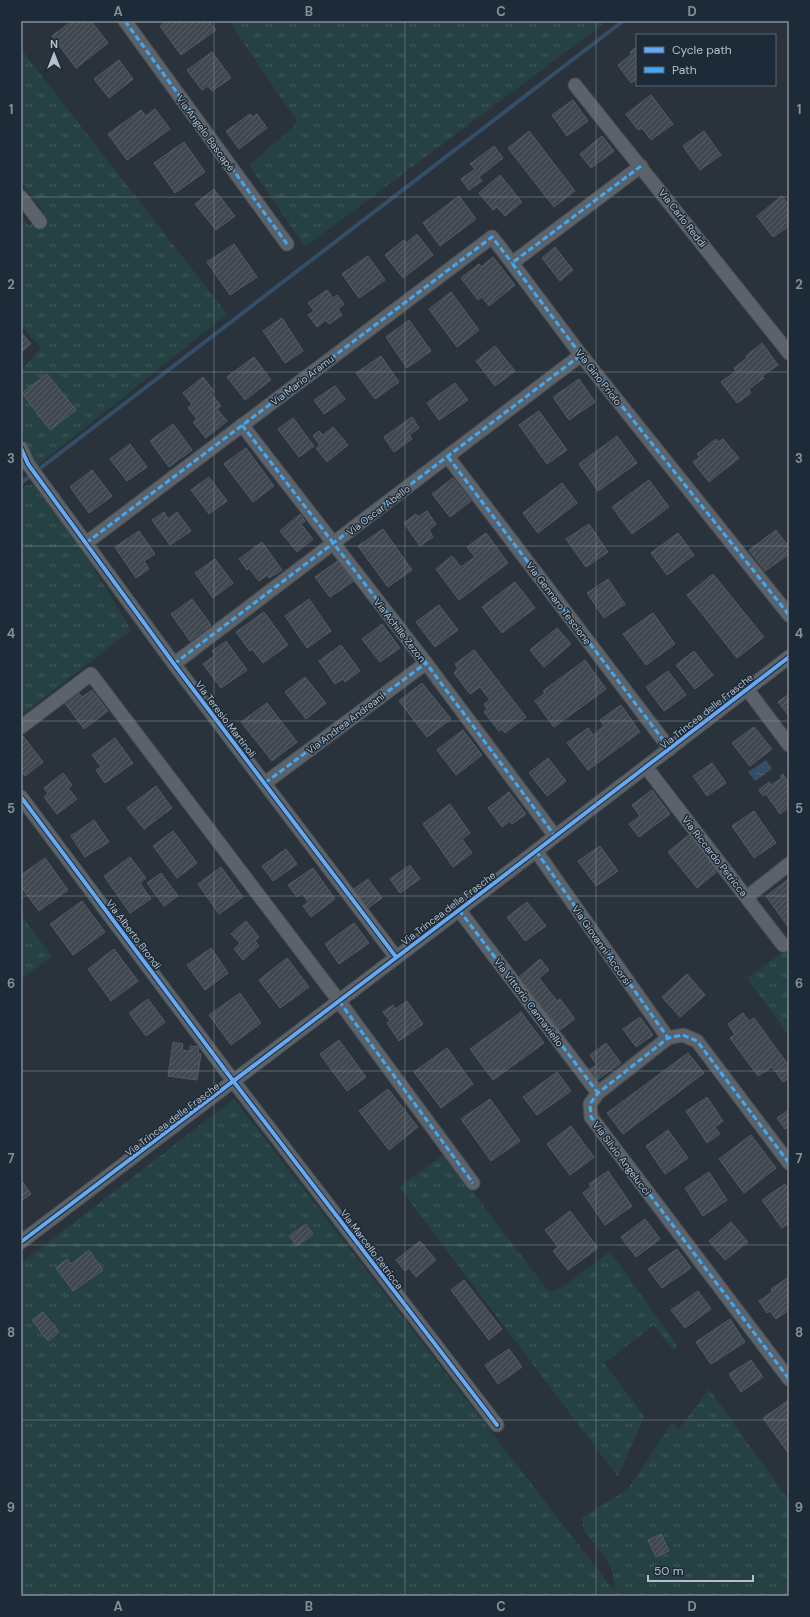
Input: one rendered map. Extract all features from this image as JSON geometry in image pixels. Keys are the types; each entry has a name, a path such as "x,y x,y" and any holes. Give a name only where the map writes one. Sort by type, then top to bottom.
{"street":[{"name":"Via Angelo Bascapè","path":"125,21 287,244"},
{"name":"Via Carlo Reddi","path":"575,85 789,353"},
{"path":"512,263 641,166"},
{"path":"21,197 40,222"},
{"name":"Via Mario Aramu","path":"86,543 492,237 512,263"},
{"name":"Via Gino Priolo","path":"512,263 581,355 789,615"},
{"name":"Via Oscar Abello","path":"174,664 581,355"},
{"name":"Via Achille Zezon","path":"242,425 426,663 555,836"},
{"name":"Via Teresio Martinoli","path":"21,448 28,464 174,664 396,957"},
{"name":"Via Gennaro Tescione","path":"448,456 670,749"},
{"name":"Via Trincea delle Frasche","path":"21,1242 460,910 789,657"},
{"name":"Via Andrea Andreani","path":"265,783 426,663"},
{"path":"21,727 91,674 339,1001 474,1183"},
{"path":"747,689 789,745"},
{"name":"Via Riccardo Petricca","path":"646,767 783,945"},
{"name":"Via Alberto Brondi","path":"21,797 234,1082"},
{"name":"Via Giovanni Accorsi","path":"536,851 668,1038"},
{"path":"747,897 789,864"},
{"name":"Via Vittorio Cannaviello","path":"460,910 598,1093"},
{"path":"668,1038 683,1035 697,1041 789,1163"},
{"name":"Via Silvio Angelucci","path":"668,1038 598,1093 590,1104 591,1117 789,1379"},
{"name":"Via Marcello Petricca","path":"234,1082 497,1425"}],"green space":[{"path":"229,21 607,21 305,247 249,165 298,123"},
{"path":"21,49 227,314 37,466 21,433 21,370 41,349 21,325 21,214 29,226 44,212 21,182"},
{"path":"42,483 131,630 21,716 21,487"},
{"path":"21,915 52,957 21,979"},
{"path":"789,947 789,1036 747,978"},
{"path":"234,1099 615,1592 615,1585 610,1565 585,1531 582,1518 628,1489 672,1423 678,1430 709,1389 789,1501 789,1596 21,1596 21,1263"},
{"path":"444,1154 549,1292 562,1287 610,1252 677,1345 674,1351 654,1325 604,1363 644,1416 618,1477 399,1187"}],"water":[{"path":"766,760 772,769 755,781 748,772"}],"building":[{"path":"72,21 91,21 108,43 76,68 52,36"},
{"path":"167,21 209,21 216,30 181,55 160,26"},
{"path":"636,48 636,80 631,83 618,65 632,54 630,52"},
{"path":"212,52 231,78 212,91 208,86 202,90 187,70"},
{"path":"119,60 133,79 109,98 94,79"},
{"path":"651,95 673,124 651,140 642,128 638,130 626,114"},
{"path":"573,100 588,121 567,136 552,115"},
{"path":"155,109 170,129 127,160 108,134 141,110 146,116"},
{"path":"250,114 253,117 257,114 267,128 239,149 226,131"},
{"path":"529,131 575,191 554,207 508,148"},
{"path":"704,131 721,155 700,170 683,146"},
{"path":"602,136 614,151 591,168 580,154"},
{"path":"184,142 205,172 175,193 154,163"},
{"path":"494,146 503,158 479,177 482,181 469,190 461,179 475,169 470,164"},
{"path":"500,175 522,202 505,216 497,207 493,210 479,193"},
{"path":"214,189 235,216 216,230 195,204"},
{"path":"459,196 476,219 440,246 423,223"},
{"path":"782,196 789,205 789,226 773,237 757,216"},
{"path":"417,234 433,255 403,278 385,255 404,240 406,243"},
{"path":"234,244 257,277 230,295 207,262"},
{"path":"555,247 573,270 560,281 542,258"},
{"path":"368,256 385,280 359,298 342,274"},
{"path":"493,257 515,285 489,306 482,297 478,300 461,278 479,264 481,267"},
{"path":"327,290 333,298 337,295 344,304 338,309 342,315 329,324 326,320 317,327 308,315 314,311 308,303"},
{"path":"451,292 479,330 457,347 429,309"},
{"path":"282,318 303,351 285,363 263,331"},
{"path":"409,320 431,351 407,368 386,337"},
{"path":"21,332 31,344 21,352"},
{"path":"762,343 778,365 762,376 764,378 749,389 751,393 737,403 721,382 736,371 734,368"},
{"path":"495,346 515,371 495,386 476,361"},
{"path":"381,356 399,382 375,399 356,373"},
{"path":"254,357 271,380 245,400 227,377"},
{"path":"47,374 76,410 50,430 22,393"},
{"path":"203,377 214,391 211,393 221,406 217,409 227,421 206,438 193,422 197,419 188,408 192,404 183,393"},
{"path":"579,379 595,402 569,420 553,397"},
{"path":"455,383 468,400 439,420 427,403"},
{"path":"335,386 345,399 324,414 314,400"},
{"path":"539,411 567,450 547,464 519,425"},
{"path":"412,417 419,428 409,435 412,439 394,452 384,437"},
{"path":"293,418 314,446 299,457 278,429"},
{"path":"173,424 192,450 169,467 150,441"},
{"path":"333,427 348,445 327,462 316,448 320,445 313,436 319,431 323,435"},
{"path":"617,436 637,463 598,491 579,464"},
{"path":"716,439 718,442 723,439 739,458 709,482 693,462 700,457 697,454"},
{"path":"130,444 147,467 127,481 110,459"},
{"path":"246,448 274,486 253,502 224,464"},
{"path":"92,470 112,496 89,513 70,487"},
{"path":"209,477 227,501 209,514 191,490"},
{"path":"453,478 471,501 450,517 432,494"},
{"path":"649,480 669,507 632,534 612,507"},
{"path":"562,483 577,503 538,533 523,513"},
{"path":"427,511 436,524 429,530 433,537 420,546 404,523 416,514 418,517"},
{"path":"164,512 168,519 177,512 191,531 170,545 152,520"},
{"path":"300,514 305,521 301,524 313,539 297,552 280,531"},
{"path":"589,524 608,552 586,567 566,539"},
{"path":"383,529 412,570 388,587 358,546"},
{"path":"776,530 789,547 789,554 765,571 749,550"},
{"path":"139,531 155,554 144,561 149,569 136,578 115,547"},
{"path":"486,533 508,563 459,600 436,569 452,556 461,567 475,557 467,547"},
{"path":"678,533 694,555 667,575 651,553"},
{"path":"262,542 282,570 269,578 267,575 259,581 249,568 247,570 239,559"},
{"path":"215,559 233,583 213,598 195,573"},
{"path":"339,560 354,581 330,597 315,577"},
{"path":"713,574 764,637 737,658 687,595"},
{"path":"608,579 625,604 604,618 587,593"},
{"path":"515,582 535,608 502,633 482,607"},
{"path":"192,599 211,625 190,641 171,614"},
{"path":"309,599 331,631 307,648 285,616"},
{"path":"439,605 458,630 435,647 416,622"},
{"path":"264,612 288,645 263,663 252,649 250,651 236,632"},
{"path":"653,613 675,644 646,665 623,634"},
{"path":"382,624 400,648 380,662 362,639"},
{"path":"557,628 571,644 544,667 530,650"},
{"path":"226,641 247,670 221,688 203,664 215,655 212,651"},
{"path":"341,645 360,671 345,682 343,679 335,684 319,661"},
{"path":"474,650 526,717 505,733 502,729 499,731 484,712 487,709 484,704 490,700 480,687 470,694 454,673 458,669 455,664"},
{"path":"694,651 713,675 695,689 676,665"},
{"path":"585,660 606,689 554,727 535,701 545,693 543,691"},
{"path":"668,671 686,695 664,711 646,687"},
{"path":"305,677 326,703 306,719 285,692"},
{"path":"422,683 451,719 427,737 399,701"},
{"path":"92,690 108,711 84,729 64,702 78,692 82,697"},
{"path":"789,694 789,716 778,702"},
{"path":"267,703 297,742 272,761 241,722"},
{"path":"621,705 640,732 588,770 567,743 588,728 593,735 604,726 600,720"},
{"path":"754,727 772,749 750,766 732,743"},
{"path":"463,730 482,755 456,775 437,750"},
{"path":"23,736 43,762 25,776 21,771 21,737"},
{"path":"115,738 133,763 105,783 96,770 101,767 92,755"},
{"path":"548,758 566,781 547,796 529,773"},
{"path":"712,763 726,783 707,796 693,776"},
{"path":"63,773 72,785 68,788 77,799 57,814 44,797 48,793 44,788"},
{"path":"783,774 789,783 789,807 780,814 766,794 763,796 759,790 769,782 771,785 782,778 780,776"},
{"path":"156,786 172,808 144,829 127,808"},
{"path":"652,790 670,814 639,837 629,824 640,816 632,805"},
{"path":"509,792 526,814 512,824 510,821 502,827 488,808"},
{"path":"450,804 470,833 462,839 472,853 453,867 423,824"},
{"path":"754,811 776,843 754,858 732,826"},
{"path":"94,820 109,842 85,857 71,836"},
{"path":"173,831 197,863 177,878 153,846"},
{"path":"690,834 719,870 697,888 668,852"},
{"path":"600,846 618,871 596,886 578,861"},
{"path":"286,849 297,864 273,881 262,866"},
{"path":"130,857 146,878 140,883 151,899 130,913 104,876"},
{"path":"45,858 68,890 39,911 21,887 21,875"},
{"path":"410,865 420,879 400,893 390,879"},
{"path":"221,867 243,897 219,914 198,884"},
{"path":"313,868 335,899 311,917 303,906 308,902 302,893 297,897 288,885"},
{"path":"161,873 178,896 164,906 147,883"},
{"path":"368,879 382,898 368,908 354,889"},
{"path":"789,879 789,928 766,896"},
{"path":"82,901 105,932 73,955 50,924"},
{"path":"527,902 546,926 525,941 507,917"},
{"path":"246,921 259,937 255,941 259,946 243,960 234,949 240,943 231,934"},
{"path":"354,923 369,943 339,964 325,944"},
{"path":"211,948 228,973 205,990 187,965"},
{"path":"114,949 138,981 111,1001 88,969"},
{"path":"287,958 309,987 280,1008 259,980"},
{"path":"540,959 549,970 539,978 557,1001 560,999 575,1019 560,1030 519,977"},
{"path":"687,974 705,995 680,1017 662,997"},
{"path":"240,993 261,1023 231,1045 209,1015"},
{"path":"148,999 165,1022 146,1036 129,1013"},
{"path":"407,1001 423,1024 399,1041 387,1023 390,1021 383,1012 393,1005 395,1009"},
{"path":"521,1012 544,1043 493,1080 470,1049"},
{"path":"743,1013 749,1021 754,1018 789,1066 789,1078 783,1082 772,1067 758,1076 730,1038 735,1035 728,1024"},
{"path":"640,1017 653,1035 636,1047 623,1029"},
{"path":"339,1040 366,1077 347,1091 320,1054"},
{"path":"173,1042 183,1044 182,1050 190,1051 190,1046 199,1047 198,1054 201,1054 197,1080 168,1076"},
{"path":"606,1043 621,1063 597,1080 589,1070 597,1065 590,1055"},
{"path":"447,1048 473,1084 441,1108 414,1072"},
{"path":"688,1053 704,1073 623,1134 607,1113"},
{"path":"557,1072 571,1091 537,1115 523,1097"},
{"path":"388,1089 418,1127 389,1150 359,1111"},
{"path":"707,1097 723,1121 715,1127 720,1134 707,1143 686,1111"},
{"path":"490,1099 520,1141 491,1161 461,1119"},
{"path":"789,1110 789,1127 785,1129 777,1118"},
{"path":"571,1126 594,1157 570,1175 547,1144"},
{"path":"668,1130 688,1158 665,1174 646,1146"},
{"path":"751,1135 776,1168 744,1193 719,1159"},
{"path":"608,1171 632,1206 605,1225 583,1193 591,1187 589,1184"},
{"path":"709,1172 727,1200 703,1216 685,1188"},
{"path":"21,1180 31,1194 21,1201"},
{"path":"785,1184 789,1190 789,1223 782,1228 762,1200"},
{"path":"570,1211 598,1248 568,1270 553,1251 558,1247 545,1230"},
{"path":"645,1219 660,1239 636,1257 621,1237"},
{"path":"731,1222 748,1242 725,1260 709,1241"},
{"path":"306,1224 313,1234 297,1246 289,1236"},
{"path":"420,1241 436,1260 416,1277 409,1268 405,1271 396,1260"},
{"path":"677,1249 691,1268 662,1288 648,1269"},
{"path":"89,1250 103,1270 73,1291 56,1268 67,1259 71,1264"},
{"path":"789,1277 789,1310 776,1319 770,1311 767,1313 759,1301 772,1292 771,1289"},
{"path":"464,1280 502,1329 489,1340 451,1290"},
{"path":"698,1291 711,1309 685,1328 671,1310"},
{"path":"43,1312 59,1332 48,1341 32,1320"},
{"path":"730,1319 745,1342 711,1364 696,1342"},
{"path":"509,1349 522,1367 498,1384 485,1365"},
{"path":"751,1360 763,1377 741,1392 729,1374"},
{"path":"789,1400 789,1454 763,1418"},
{"path":"661,1534 669,1551 656,1557 648,1540"}],"waterway":[{"path":"21,483 623,21"}],"marked path":[{"path":"125,21 287,244"},
{"path":"641,166 512,263 581,355 789,615"},
{"path":"86,543 492,237 512,263"},
{"path":"174,664 581,355"},
{"path":"242,425 426,663 555,836"},
{"path":"448,457 670,749"},
{"path":"265,783 426,663"},
{"path":"536,851 668,1038"},
{"path":"459,910 598,1093"},
{"path":"339,1001 473,1183"},
{"path":"789,1163 697,1041 683,1035 668,1038 598,1093 590,1104 591,1117 789,1379"}],"cycle path":[{"path":"21,448 28,464 174,664 396,957"},
{"path":"21,1242 459,910 789,657"},
{"path":"21,797 234,1082 497,1425"}]}
